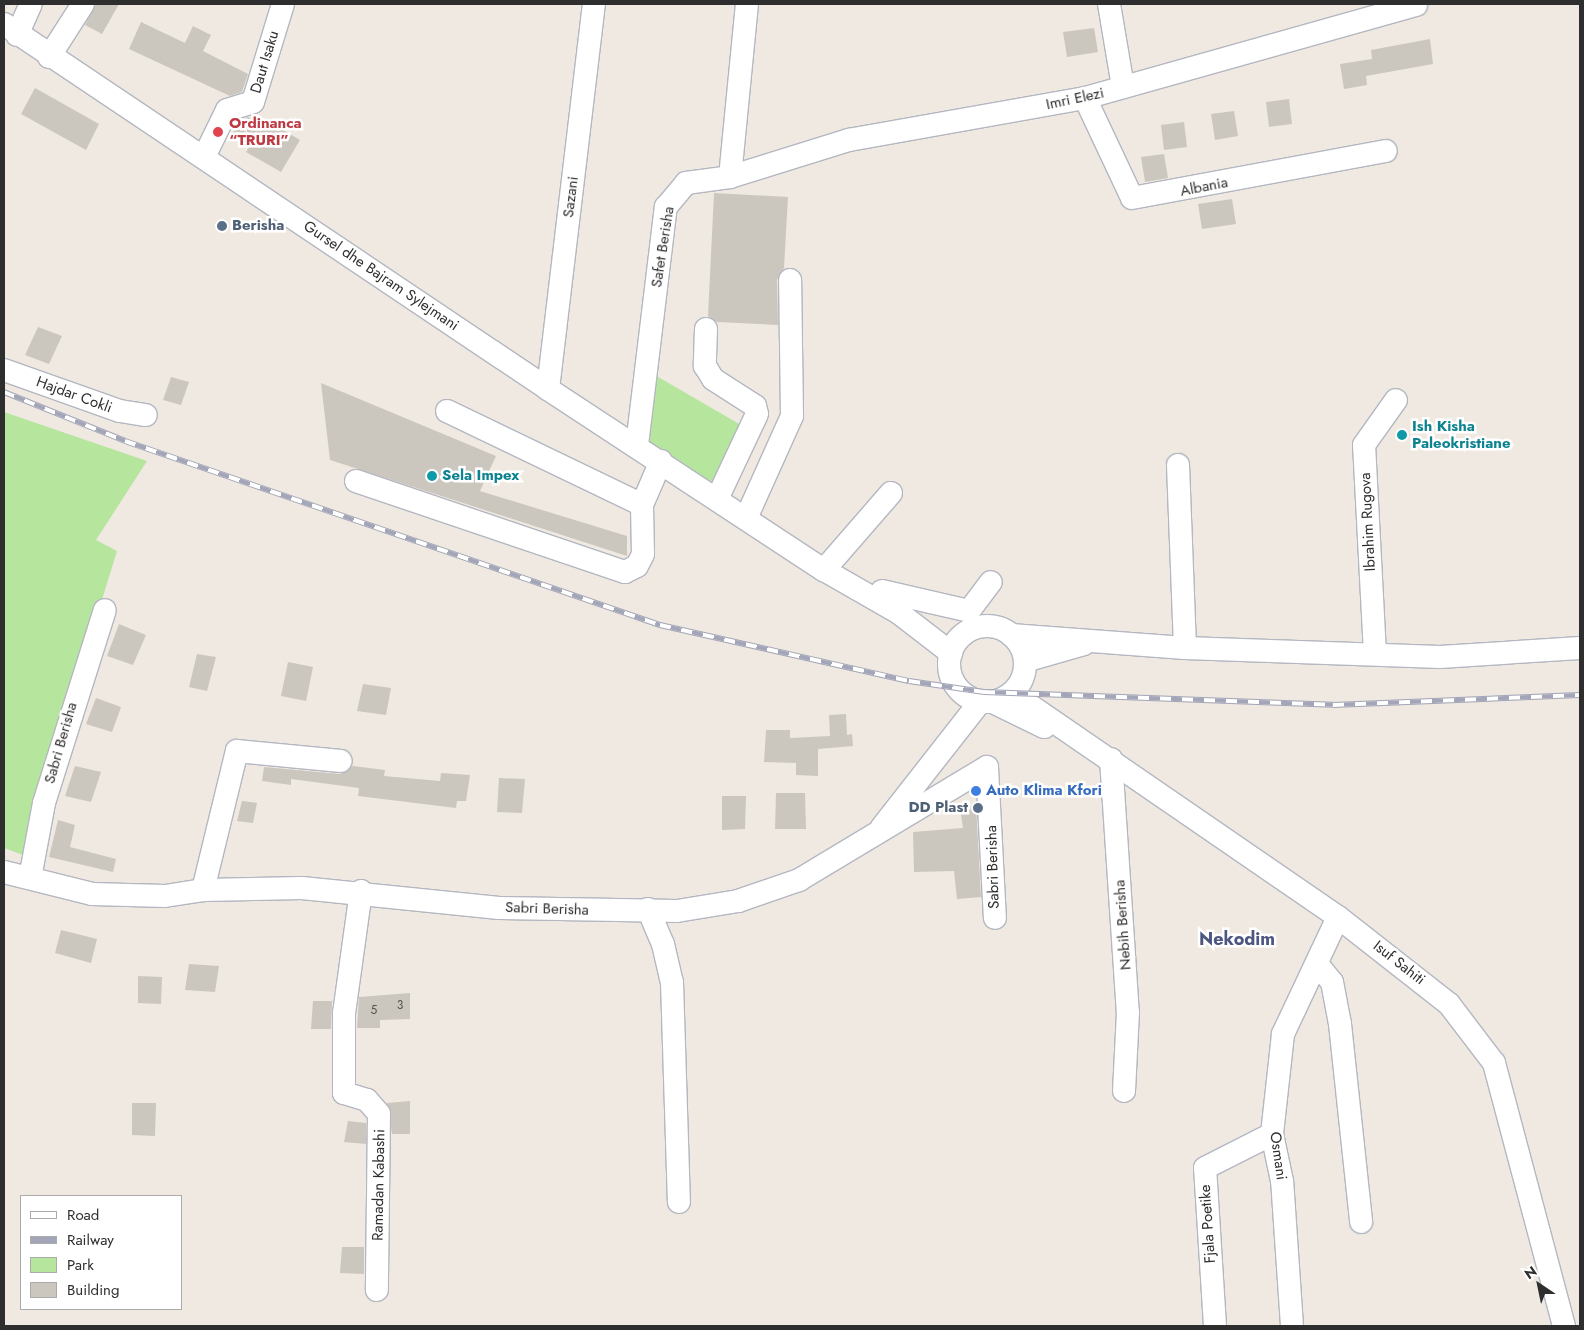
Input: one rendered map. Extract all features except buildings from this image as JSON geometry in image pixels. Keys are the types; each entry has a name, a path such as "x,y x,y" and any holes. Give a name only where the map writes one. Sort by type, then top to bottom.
{"street":[{"name":"Gursel dhe Bajram Sylejmani","path":"31,4 10,30 204,157 548,389 899,613 951,653"},
{"path":"49,57 82,4"},
{"name":"Daut Isaku","path":"204,157 227,110 253,102 283,4"},
{"name":"Sazani","path":"548,389 594,4"},
{"path":"730,177 747,4"},
{"path":"1109,4 1123,88"},
{"name":"Imri Elezi","path":"730,177 849,140 1085,98 1416,5"},
{"name":"Albania","path":"1085,98 1132,198 1386,151"},
{"name":"Safet Berisha","path":"637,445 666,207 686,183 730,177"},
{"path":"747,516 792,416 790,280"},
{"path":"706,329 705,366 712,379 755,406 757,414 718,497"},
{"name":"Hajdar Cokli","path":"4,370 120,411 146,415"},
{"name":"Ibrahim Rugova","path":"1376,654 1364,445 1396,400"},
{"path":"447,411 642,504"},
{"path":"356,481 625,572 637,566 643,554 642,504 661,461"},
{"path":"1178,465 1185,648"},
{"path":"891,493 827,568 901,598 992,627 1011,635 1185,648 1440,657 1580,648"},
{"path":"991,582 951,653 951,675 987,698 1019,684 1025,661 1011,635"},
{"name":"Sabri Berisha","path":"30,878 44,802 105,610"},
{"name":"Gursel dhe Bajram Sylejmani","path":"899,613 970,620"},
{"path":"1025,661 1090,642"},
{"name":"Sabri Berisha","path":"876,836 947,740 987,698"},
{"name":"Isuf Sahiti","path":"987,698 1060,730 1111,759 1338,916 1449,1004 1494,1063 1564,1326"},
{"path":"203,890 237,751 342,761"},
{"name":"Nebih Berisha","path":"1111,759 1128,1012 1124,1091"},
{"name":"Sabri Berisha","path":"4,872 92,894 165,896 203,890 361,891 499,908 648,909 677,911 769,893 876,836 987,767 995,918"},
{"name":"Ramadan Kabashi","path":"361,891 344,1014 344,1092 367,1100 379,1114 377,1290"},
{"path":"648,909 664,944 672,982 679,1202"},
{"name":"Osmani","path":"1292,1326 1282,1182 1272,1134 1283,1034 1318,965 1338,916"},
{"path":"1318,965 1332,982 1340,1024 1361,1222"},
{"name":"Fjala Poetike","path":"1215,1326 1205,1168 1272,1134"}],"green space":[{"path":"653,374 741,425 716,484 647,446"},
{"path":"4,412 147,461 96,540 117,551 23,855 4,848"}],"railway":[{"path":"4,392 125,441 660,625 909,681 984,692 1333,705 1580,695"}],"place":[{"name":"Ordinanca “TRURI”","path":"218,132"},
{"name":"Berisha","path":"222,226"},
{"name":"Ish Kisha Paleokristiane","path":"1402,435"},
{"name":"Sela Impex","path":"432,476"},
{"name":"Auto Klima Kfori","path":"976,791"},
{"name":"DD Plast","path":"978,808"}],"district":[{"name":"Nekodim","path":"1237,939"}]}
